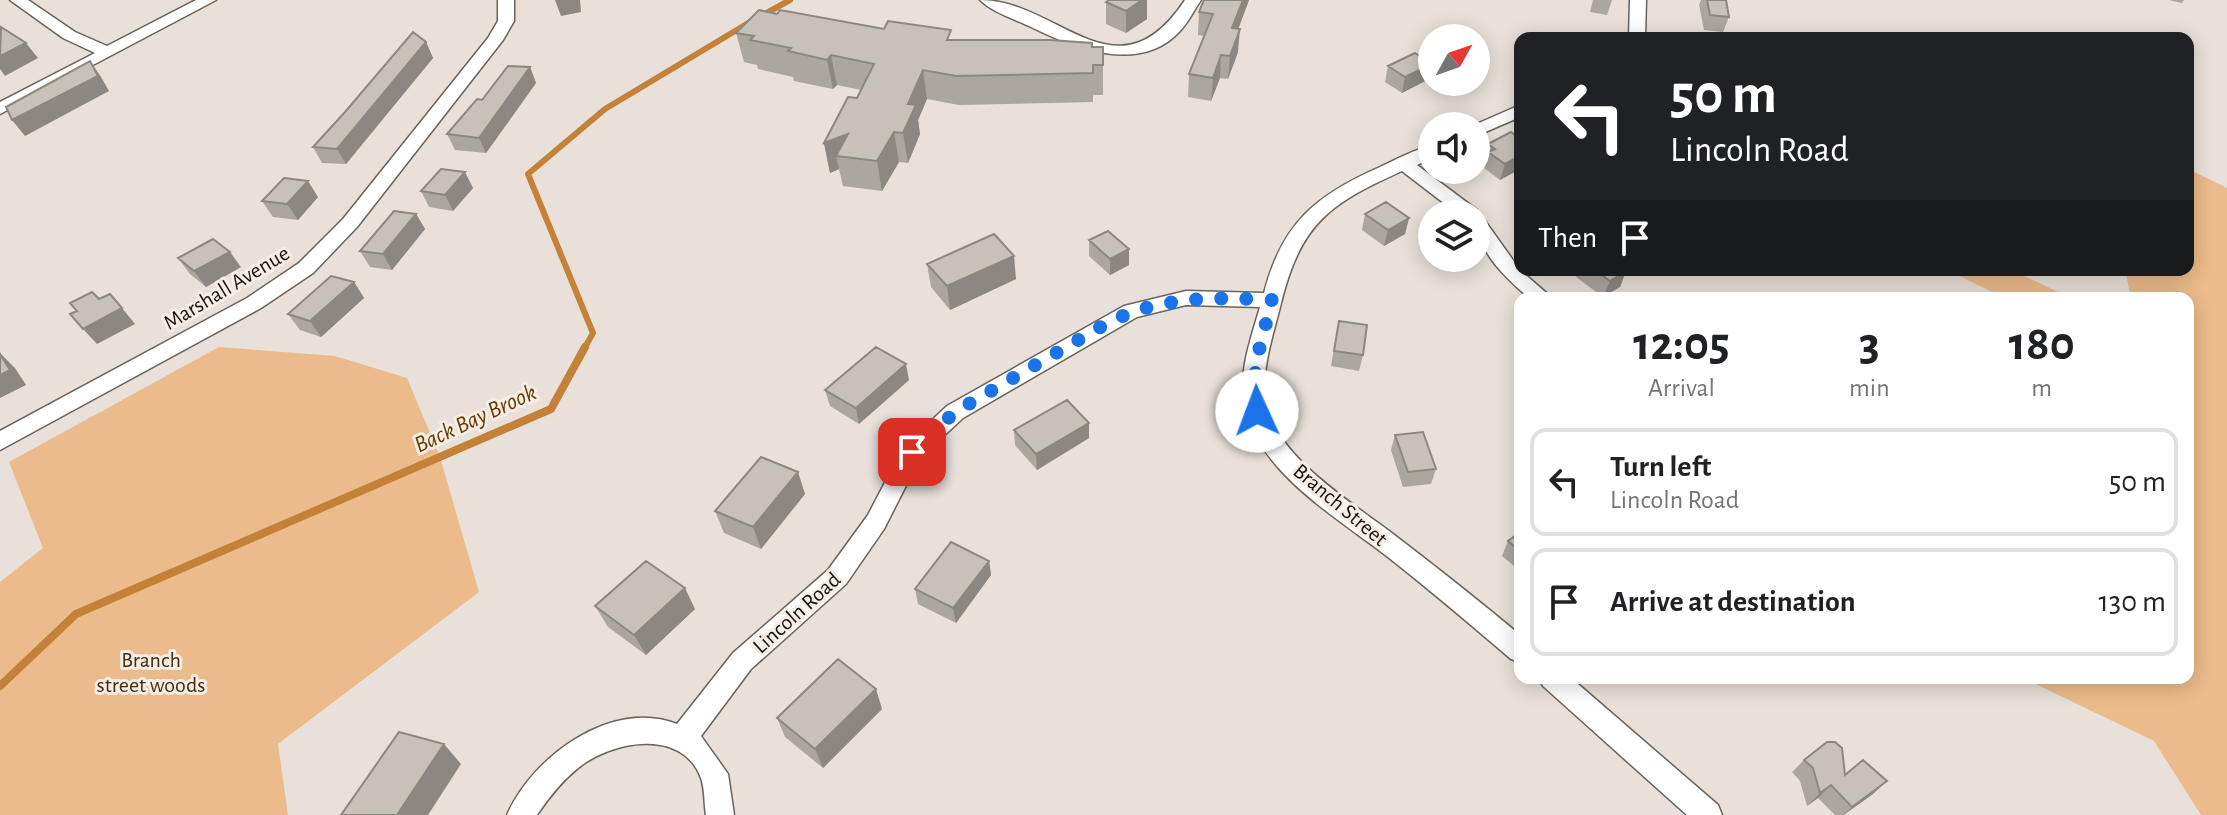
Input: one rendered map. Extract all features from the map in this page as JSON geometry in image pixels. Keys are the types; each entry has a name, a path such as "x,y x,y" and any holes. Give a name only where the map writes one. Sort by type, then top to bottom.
{"street":[{"path":"18,0 69,35 109,53"},
{"path":"0,109 208,0"},
{"name":"Marshall Avenue","path":"0,441 242,310 306,268 350,223 495,40 506,21 506,0"},
{"path":"988,0 1108,51 1135,52 1165,40 1179,28 1193,0"},
{"path":"1638,0 1638,32"},
{"path":"1490,124 1514,113"},
{"name":"Branch Street","path":"1418,158 1346,191 1311,218 1291,242 1255,366 1254,393 1259,419 1276,447 1301,472 1514,646"},
{"path":"1404,164 1452,200"},
{"path":"1490,242 1514,274"},
{"path":"1517,276 1535,292"},
{"name":"Lincoln Road","path":"682,739 742,661 837,577 876,522 912,452 955,412 1131,311 1186,298 1272,300"},
{"path":"1559,684 1708,815"},
{"path":"521,815 546,775 583,746 613,735 644,730 682,739 708,761 716,777 720,815"}],"green space":[{"path":"2194,172 2227,188 2227,815 2201,815 2154,741 2035,684 2194,684 2194,292 2130,292 2126,276 2194,276"},
{"path":"1959,276 2025,276 2058,292 1992,292"},
{"name":"Branch street woods","path":"219,347 335,356 407,378 440,457 479,592 278,744 288,815 0,815 0,582 43,548 9,462"}],"building":[{"path":"1142,0 1126,11 1106,2"},
{"path":"1204,0 1243,0 1232,28 1240,29 1230,56 1221,55 1213,78 1189,74 1213,14 1199,12"},
{"path":"1707,0 1726,0 1729,17 1710,15"},
{"path":"759,10 777,14 780,10 884,29 888,21 951,30 947,40 1092,43 1092,47 1103,47 1103,65 1093,65 1093,73 956,76 923,70 908,104 916,105 903,133 894,132 877,161 836,156 848,134 824,143 848,97 857,98 874,64 831,55 827,60 788,51 791,48 750,40 754,36 736,33"},
{"path":"1,27 26,43 0,56"},
{"path":"413,32 426,42 337,149 313,147 345,112"},
{"path":"1415,53 1418,55 1418,71 1405,77 1388,66"},
{"path":"90,61 98,76 12,120 6,107"},
{"path":"508,66 530,67 479,138 447,134 477,99 482,100"},
{"path":"1511,132 1514,134 1514,159 1505,164 1490,153 1495,149 1490,143"},
{"path":"441,169 465,172 445,195 421,191"},
{"path":"284,178 308,181 287,204 262,201"},
{"path":"1386,202 1409,218 1388,230 1365,214"},
{"path":"394,211 416,214 383,254 360,251"},
{"path":"1108,231 1129,249 1110,259 1089,240"},
{"path":"994,234 1014,256 947,286 927,264"},
{"path":"213,239 230,252 194,271 178,258"},
{"path":"331,276 354,282 310,321 288,314"},
{"path":"92,292 99,299 110,294 122,308 83,329 70,314 77,311 70,303"},
{"path":"1339,321 1367,325 1363,355 1334,351"},
{"path":"876,347 906,364 856,408 825,390"},
{"path":"0,354 10,370 0,375"},
{"path":"1067,400 1089,423 1036,454 1014,430"},
{"path":"1423,432 1436,469 1408,472 1395,435"},
{"path":"761,457 798,472 753,527 715,511"},
{"path":"951,542 989,561 953,608 915,589"},
{"path":"646,561 685,588 634,635 595,606"},
{"path":"838,659 876,689 815,749 777,718"},
{"path":"399,732 444,744 397,815 341,815"},
{"path":"1827,742 1835,742 1842,748 1845,775 1863,760 1887,781 1852,807 1831,785 1820,793 1813,768 1804,760"}],"waterway":[{"name":"Back Bay Brook","path":"761,16 790,0"},
{"name":"Back Bay Brook","path":"584,349 593,333 528,174 605,109 750,22"},
{"name":"Back Bay Brook","path":"0,686 76,614 551,409 585,347"}],"route":[{"path":"912,452 955,412 1109,322 1131,311 1186,298 1272,300 1255,366 1257,411"}]}
